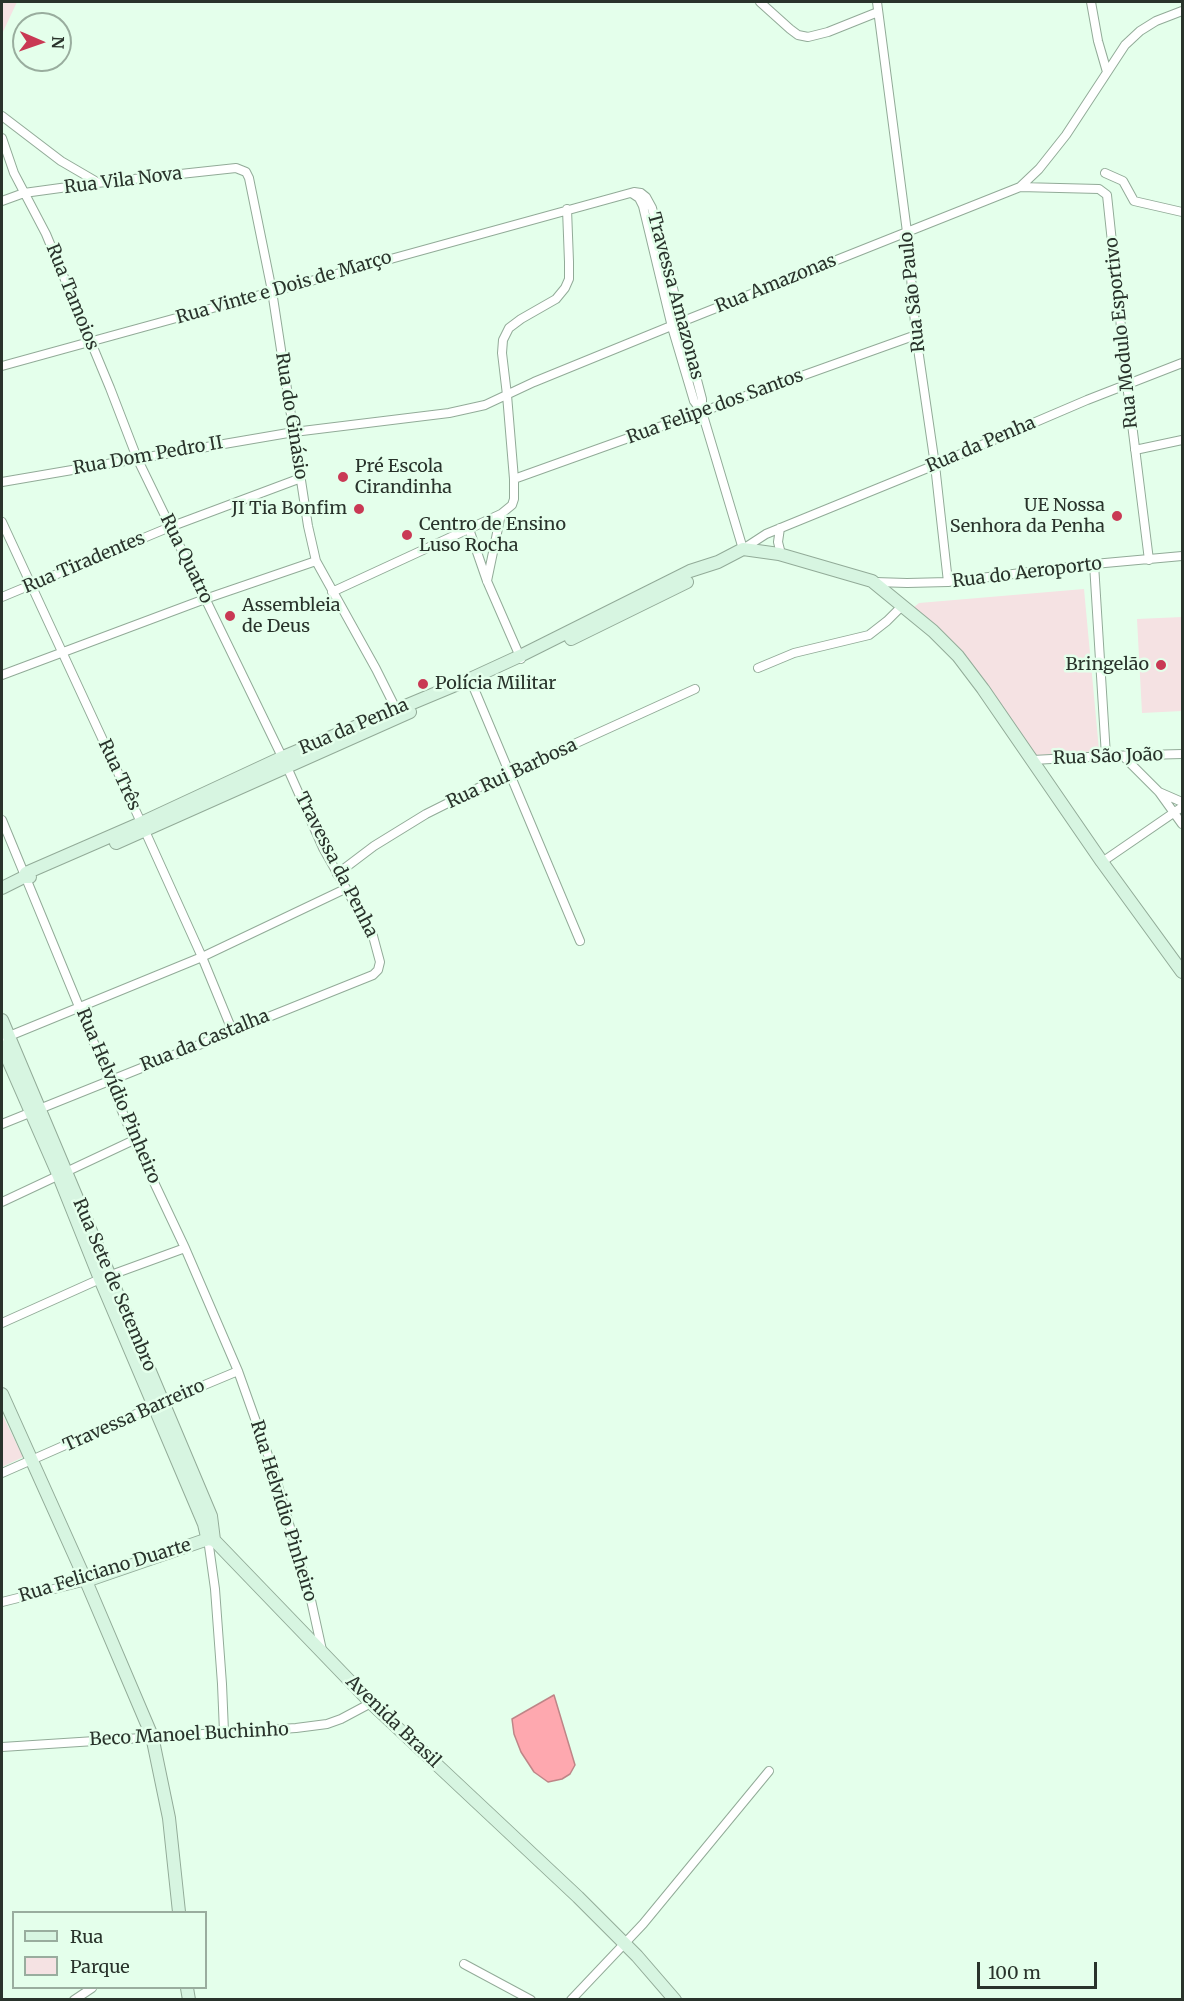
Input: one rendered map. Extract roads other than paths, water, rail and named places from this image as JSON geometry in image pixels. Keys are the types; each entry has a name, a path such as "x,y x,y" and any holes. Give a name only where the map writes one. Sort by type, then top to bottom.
{"street":[{"path":"760,2 790,29 808,37 828,32 878,12"},
{"name":"Rua São Paulo","path":"877,2 907,232 916,335 935,465 948,582"},
{"path":"1091,2 1098,41 1107,72"},
{"name":"Rua Amazonas","path":"294,432 469,410 681,322 1020,187 1052,153 1125,45 1140,31 1156,21 1182,11"},
{"path":"2,116 48,152 94,183"},
{"name":"Rua Tamoios","path":"2,138 24,194 46,234 137,458"},
{"name":"Rua Vila Nova","path":"2,201 24,194 94,183 236,168 244,170"},
{"name":"Rua do Ginásio","path":"244,170 249,178 272,291 308,526 316,561 398,713"},
{"path":"1105,173 1123,181 1134,201 1182,212"},
{"name":"Rua Modulo Esportivo","path":"1020,187 1099,189 1107,195 1149,560"},
{"name":"Travessa Amazonas","path":"567,209 635,194 646,197 652,208 702,399 702,412 743,549"},
{"name":"Travessa Amazonas","path":"635,194 642,201 672,327 694,401 702,412"},
{"path":"332,592 501,514 512,505 514,479 502,353 503,340 509,328 556,299 565,288 568,279 567,209"},
{"name":"Rua Vinte e Dois de Março","path":"2,366 567,209"},
{"name":"Rua Felipe dos Santos","path":"514,479 916,335"},
{"name":"Rua da Penha","path":"2,888 471,682 657,597 703,573 766,534 1182,363"},
{"name":"Rua Dom Pedro II","path":"2,482 294,432"},
{"path":"1135,450 1182,440"},
{"name":"Rua Quatro","path":"137,458 285,762"},
{"name":"Rua Tiradentes","path":"2,597 170,527 301,477"},
{"path":"487,581 501,514"},
{"name":"Rua Três","path":"2,522 202,957 232,1030"},
{"path":"780,528 778,542 781,554"},
{"path":"469,529 487,581 521,659"},
{"path":"743,549 781,554 872,581 933,631 958,656 1033,760 1102,862 1182,971"},
{"name":"Rua do Aeroporto","path":"872,581 884,583 948,582 1182,556"},
{"path":"2,675 205,599 316,561"},
{"path":"1094,564 1106,756"},
{"path":"758,668 794,653 869,634 880,627 903,605"},
{"path":"471,682 580,941"},
{"name":"Rua Rui Barbosa","path":"337,874 407,825 510,773 695,689"},
{"name":"Rua São João","path":"1033,760 1182,754"},
{"path":"1123,756 1159,792 1182,824"},
{"name":"Travessa da Penha","path":"285,762 323,848 373,936 380,962 376,973"},
{"path":"1159,792 1182,802"},
{"path":"1102,862 1182,807"},
{"name":"Rua Helvídio Pinheiro","path":"2,820 134,1140 185,1248 238,1371"},
{"path":"4,1040 202,957 345,889"},
{"name":"Rua da Castalha","path":"2,1124 376,973"},
{"name":"Rua Sete de Setembro","path":"2,1020 4,1040 62,1172 211,1539 224,1732"},
{"path":"2,1202 134,1140"},
{"path":"2,1323 104,1278 185,1248"},
{"name":"Travessa Barreiro","path":"2,1473 238,1371"},
{"name":"Rua Helvidio Pinheiro","path":"238,1371 274,1472 311,1600 323,1653"},
{"path":"2,1394 86,1581 152,1736 169,1818 179,1911"},
{"name":"Avenida Brasil","path":"211,1539 371,1703 624,1942 675,2000"},
{"name":"Rua Feliciano Duarte","path":"2,1602 86,1581 211,1539"},
{"name":"Beco Manoel Buchinho","path":"2,1747 296,1728 327,1724 371,1703"},
{"path":"571,2000 643,1924 769,1771"},
{"path":"464,1964 531,2000"},
{"path":"74,2000 90,1989"}],"place":[{"name":"Pré Escola Cirandinha","path":"343,477"},
{"name":"JI Tia Bonfim","path":"359,509"},
{"name":"UE Nossa Senhora da Penha","path":"1117,516"},
{"name":"Centro de Ensino Luso Rocha","path":"407,535"},
{"name":"Assembleia de Deus","path":"230,616"},
{"name":"Bringelão","path":"1161,665"},
{"name":"Polícia Militar","path":"423,684"}]}
